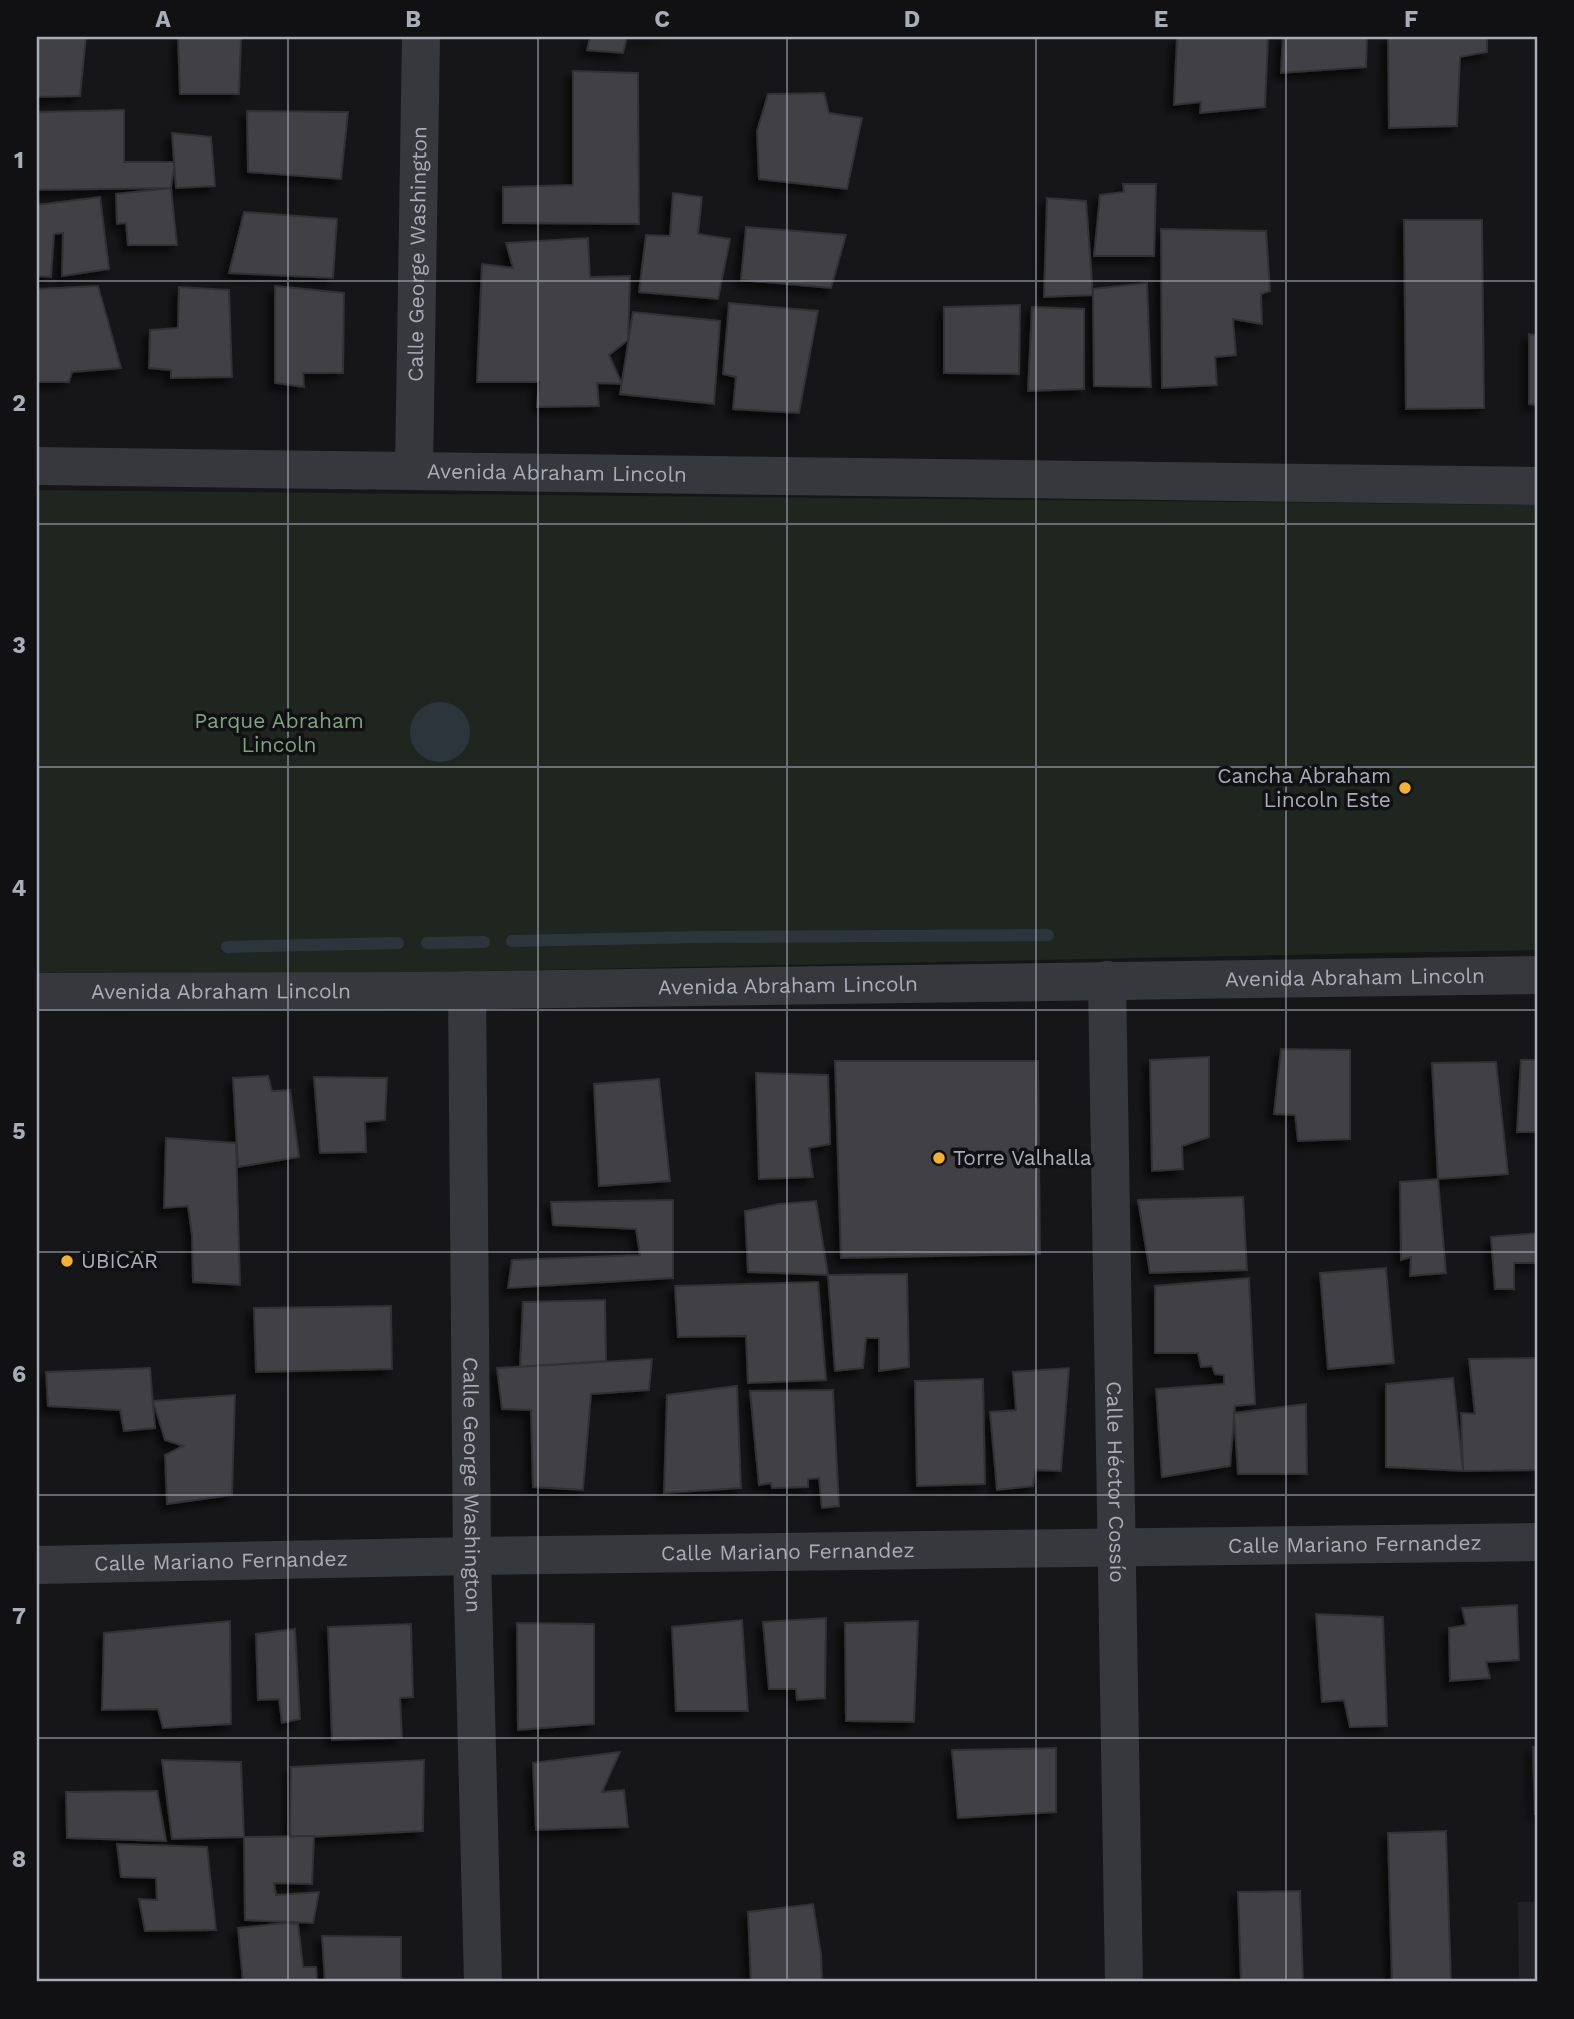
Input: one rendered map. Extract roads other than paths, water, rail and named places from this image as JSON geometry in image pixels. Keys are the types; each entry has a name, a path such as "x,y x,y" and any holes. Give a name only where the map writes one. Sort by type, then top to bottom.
{"street":[{"name":"Calle George Washington","path":"414,471 421,37"},
{"name":"Avenida Abraham Lincoln","path":"37,466 1537,486"},
{"name":"Avenida Abraham Lincoln","path":"37,992 467,990 1537,975"},
{"name":"Calle Héctor Cossío","path":"1107,980 1124,1982"},
{"name":"Calle George Washington","path":"467,990 472,1556 483,1982"},
{"name":"Calle Mariano Fernandez","path":"37,1565 472,1556 1537,1542"}],"waterway":[{"path":"512,941 1048,935"},
{"path":"427,943 484,942"},
{"path":"227,947 398,943"}],"place":[{"name":"Cancha Abraham Lincoln Este","path":"1405,788"},
{"name":"Torre Valhalla","path":"939,1158"},
{"name":"UBICAR","path":"67,1261"}],"park label":[{"name":"Parque Abraham Lincoln","path":"279,733"}]}
